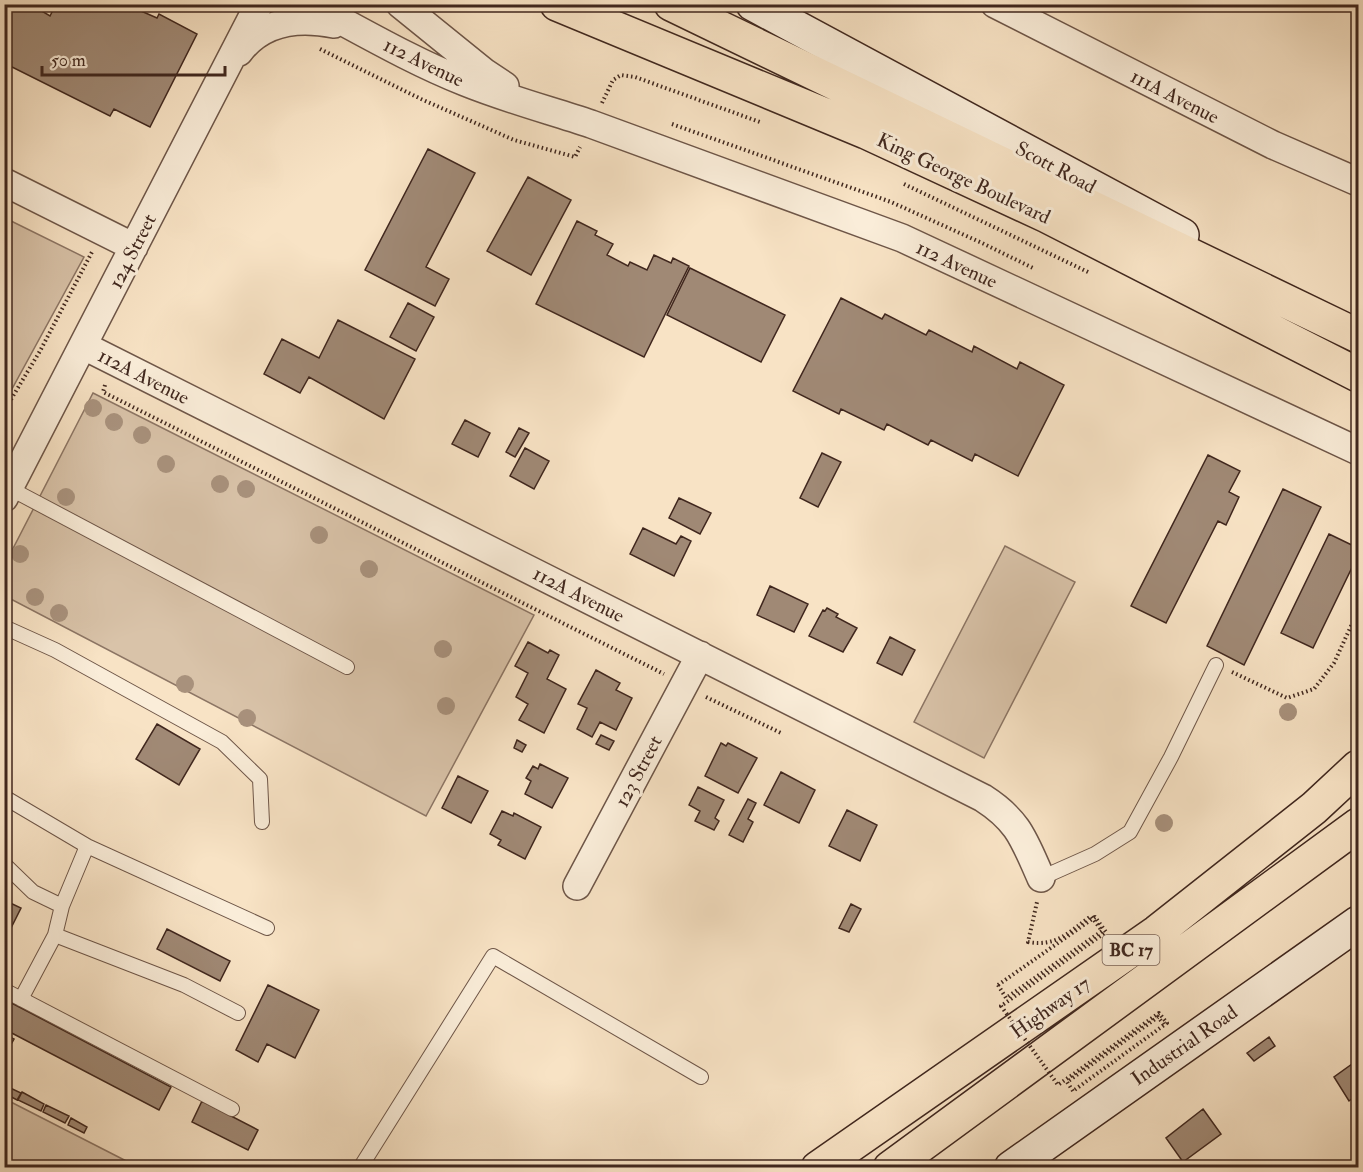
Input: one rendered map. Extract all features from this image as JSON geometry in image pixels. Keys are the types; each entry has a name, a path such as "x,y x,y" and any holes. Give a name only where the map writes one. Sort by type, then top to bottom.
{"main road":[{"name":"King George Boulevard","path":"557,4 866,132 1025,206 1359,375"},
{"name":"King George Boulevard","path":"671,4 1359,336"},
{"name":"Scott Road","path":"753,4 1359,330"},
{"name":"Highway 17","path":"818,1167 1157,932 1314,808 1359,767"},
{"name":"Highway 17","path":"890,1167 1359,825"},
{"name":"Industrial Road","path":"1011,1167 1359,923"}],"street":[{"name":"124 Street","path":"7,493 259,4"},
{"name":"112 Avenue","path":"310,4 463,81 903,238 1359,451"},
{"name":"112 Avenue","path":"400,4 484,72 542,108"},
{"name":"111A Avenue","path":"998,5 1273,145 1359,182"},
{"path":"228,65 252,38 273,26 286,22 311,21 356,28"},
{"path":"4,182 134,247"},
{"name":"112A Avenue","path":"84,346 700,655 995,806 1006,814 1017,828 1041,878"},
{"name":"123 Street","path":"577,886 700,655"}],"lane":[{"path":"741,4 804,31"},
{"path":"7,493 347,668"},
{"path":"4,627 55,650 222,742 261,779 262,822"},
{"path":"1041,878 1095,854 1130,832 1171,758 1216,665"},
{"path":"4,797 87,846 267,928"},
{"path":"21,999 55,935 62,906 87,846"},
{"path":"4,864 33,892 62,906"},
{"path":"55,935 91,947 184,985 238,1013"},
{"path":"360,1167 493,956 701,1077"},
{"path":"4,990 232,1109"}],"path":[{"path":"317,47 421,99 514,140 575,157 580,146"},
{"path":"602,104 613,80 621,75 636,77 768,125"},
{"path":"898,181 1101,278"},
{"path":"4,411 35,360 94,246"},
{"path":"106,381 104,392 673,678"},
{"path":"1216,665 1287,698 1314,689 1334,663 1359,611"},
{"path":"700,694 781,733"},
{"path":"1031,931 1028,942 1041,944 1054,942 1091,916 1096,924 1102,931 1006,998 998,986 1056,944 1066,938 1085,924 1095,917 1106,932 1001,1006 1058,1085 1159,1013 1167,1023 1157,1030 1148,1037 1129,1050 1073,1091 1067,1082 1158,1017 1162,1022 1165,1027 1073,1093"}],"shaded area":[{"path":"5,218 84,257 7,398 4,397"},
{"path":"93,393 534,615 426,816 5,596 4,566"},
{"path":"1005,546 1075,582 984,758 914,722"},
{"path":"5,1099 138,1167 5,1167"}],"building":[{"path":"10,4 30,4 50,16 56,4 125,4 157,18 159,14 197,34 150,127 114,109 110,116 4,63 4,15"},
{"path":"428,149 475,173 426,267 449,279 435,306 365,270"},
{"path":"528,177 571,200 531,275 487,251"},
{"path":"577,221 597,231 595,235 613,244 607,255 628,266 630,262 647,270 654,255 671,263 673,258 689,266 644,357 536,304"},
{"path":"690,268 785,315 761,362 667,315"},
{"path":"841,298 882,319 885,314 926,335 929,330 972,352 974,346 1017,369 1020,362 1064,385 1018,476 975,454 972,461 931,440 928,445 887,424 884,430 841,409 839,414 793,391"},
{"path":"408,303 434,317 416,351 390,337"},
{"path":"338,320 415,359 384,419 309,377 300,393 264,374 282,339 319,358"},
{"path":"465,420 490,433 478,457 452,444"},
{"path":"519,428 529,433 515,457 506,452"},
{"path":"525,448 549,461 534,489 510,476"},
{"path":"822,453 841,462 818,507 800,498"},
{"path":"1208,455 1240,471 1229,492 1239,497 1226,525 1218,521 1166,623 1131,606"},
{"path":"1283,489 1321,507 1244,665 1207,646"},
{"path":"679,498 711,513 700,534 669,518"},
{"path":"643,528 676,544 681,536 691,541 674,576 630,554"},
{"path":"1329,534 1358,548 1358,555 1313,648 1281,633"},
{"path":"770,586 808,604 794,632 757,615"},
{"path":"827,608 838,614 836,617 857,628 843,652 809,636 823,610"},
{"path":"890,637 915,650 902,675 877,663"},
{"path":"528,642 548,653 550,650 559,655 547,679 566,689 544,733 519,720 528,704 516,697 528,673 515,666"},
{"path":"596,670 620,683 616,690 632,698 616,730 600,722 592,737 577,729 587,708 578,704"},
{"path":"157,724 200,749 179,785 136,759"},
{"path":"601,735 614,741 609,750 596,744"},
{"path":"517,740 526,745 522,752 514,748"},
{"path":"721,743 726,746 728,743 757,758 738,793 705,776"},
{"path":"540,764 568,778 552,808 525,794 531,781 526,778 533,766 538,769"},
{"path":"781,772 815,790 799,823 764,805"},
{"path":"458,776 488,791 471,823 442,808"},
{"path":"698,787 724,800 715,818 719,821 714,830 695,821 700,811 689,805"},
{"path":"748,799 756,803 748,819 753,822 743,842 729,835"},
{"path":"847,810 877,825 860,861 829,846"},
{"path":"502,811 513,816 514,813 541,827 525,859 498,845 501,840 490,834"},
{"path":"4,900 21,908 4,942"},
{"path":"851,904 861,909 849,932 839,928"},
{"path":"167,929 230,961 220,981 157,949"},
{"path":"268,985 319,1010 295,1058 267,1044 258,1062 236,1050"},
{"path":"4,999 171,1087 159,1110 4,1029"},
{"path":"4,1034 14,1039 5,1055 4,1055"},
{"path":"1269,1037 1275,1046 1254,1061 1247,1053"},
{"path":"1352,1064 1358,1073 1358,1094 1349,1101 1334,1077"},
{"path":"4,1085 21,1093 17,1100 4,1093"},
{"path":"22,1092 44,1104 41,1111 18,1100"},
{"path":"202,1101 258,1130 248,1150 192,1122"},
{"path":"46,1105 69,1116 65,1123 43,1112"},
{"path":"1203,1109 1221,1134 1183,1162 1166,1138"},
{"path":"71,1118 87,1127 84,1133 68,1125"}]}
